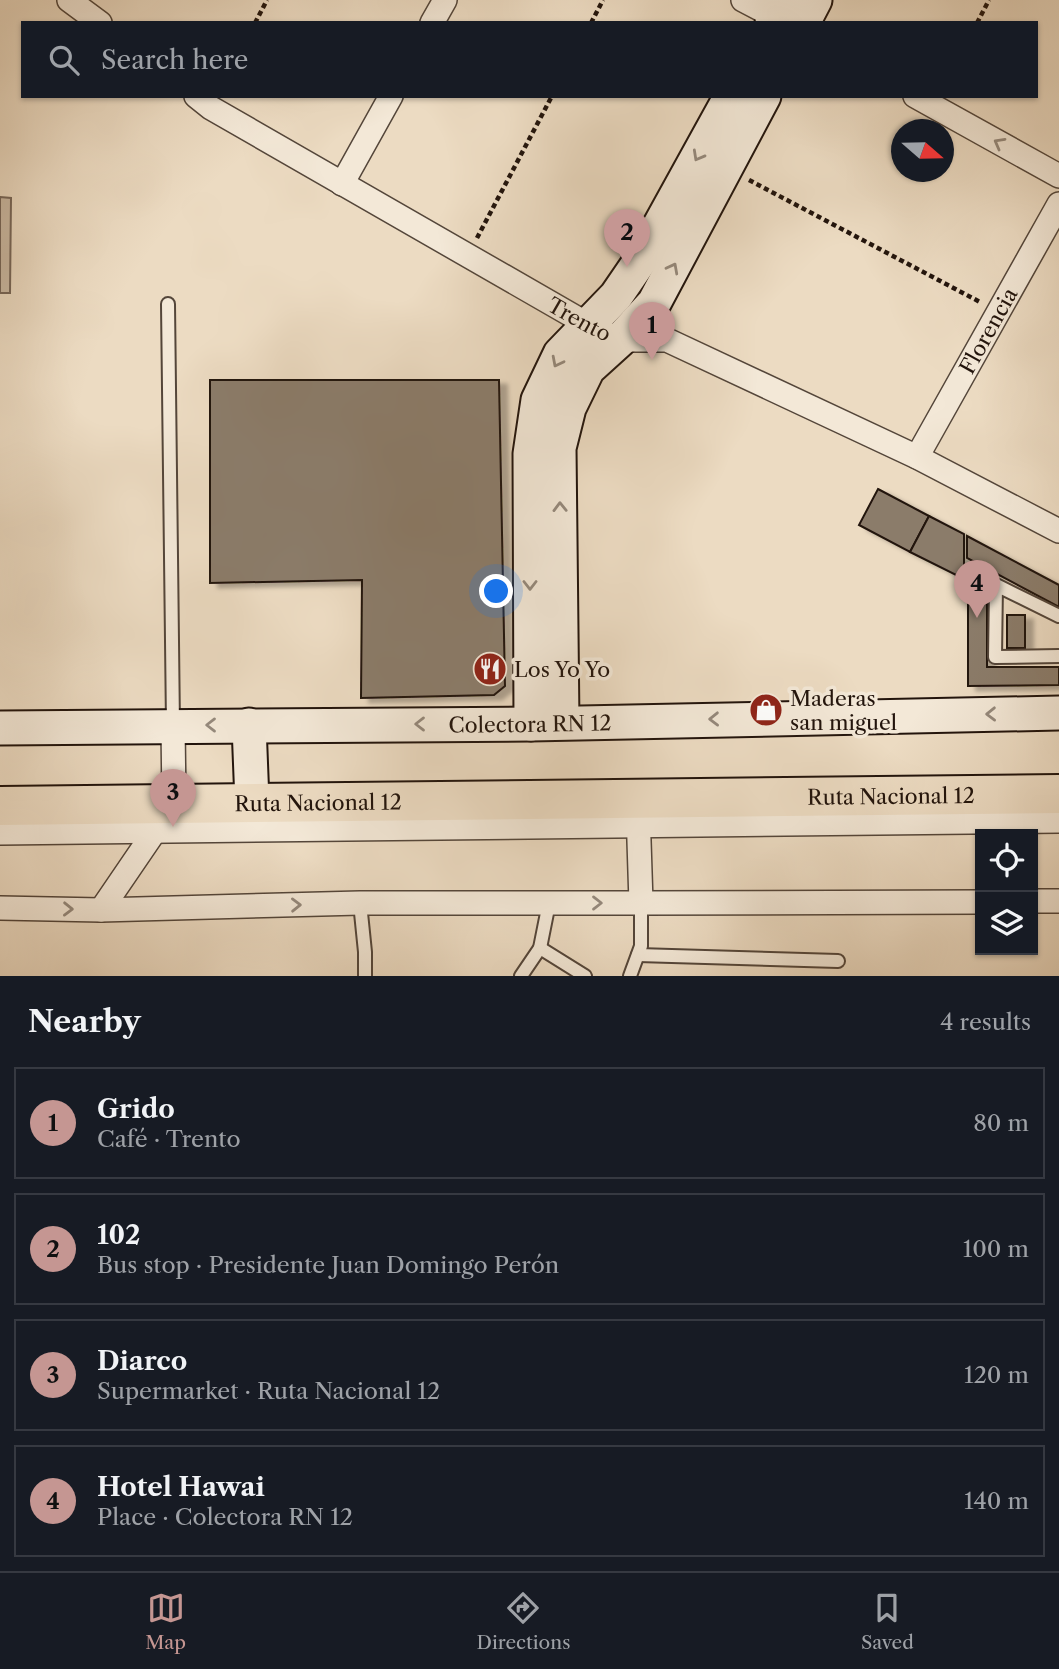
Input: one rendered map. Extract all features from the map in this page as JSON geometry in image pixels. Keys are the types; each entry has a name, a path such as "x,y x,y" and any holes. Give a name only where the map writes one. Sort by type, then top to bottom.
{"highway":[{"name":"Ruta Nacional 12","path":"0,806 1059,794"}],"main road":[{"path":"784,17 815,0"},
{"path":"547,723 530,454 538,400 560,354 616,296 640,261 730,98"},
{"path":"547,723 559,448 569,408 588,369 621,340 654,303 763,98"},
{"name":"Colectora RN 12","path":"0,728 547,723 1059,713"},
{"path":"249,725 252,802"}],"street":[{"path":"69,0 97,13"},
{"path":"433,21 445,0"},
{"path":"743,0 784,17"},
{"name":"Trento","path":"198,98 211,108 587,324 621,340 667,340 917,457 1059,531"},
{"path":"342,184 390,98"},
{"path":"919,98 1059,176"},
{"name":"Florencia","path":"917,457 1059,204"},
{"path":"102,910 174,803 173,726"},
{"path":"638,799 641,903"},
{"path":"0,833 1059,821"},
{"path":"1038,901 1059,901"},
{"path":"0,908 102,910 360,903 975,902"}],"lane":[{"path":"168,304 173,726"},
{"path":"1059,616 996,585 995,657 1059,656"},
{"path":"521,976 540,948 549,902"},
{"path":"360,903 365,976"},
{"path":"630,976 641,946 641,903"},
{"path":"540,948 577,974"},
{"path":"638,955 838,961"}],"path":[{"path":"256,21 267,0"},
{"path":"592,21 603,0"},
{"path":"978,21 989,0"},
{"path":"468,256 551,98"},
{"path":"726,167 999,313"}],"shaded area":[{"path":"0,197 11,198 10,293 0,293"}],"building":[{"path":"210,380 499,380 505,686 494,695 361,698 362,580 210,583"},
{"path":"878,489 929,516 910,552 859,525"},
{"path":"929,516 964,534 964,579 910,552"},
{"path":"967,536 1059,585 1059,607 967,558"},
{"path":"968,569 987,570 987,667 1059,667 1059,685 968,686"},
{"path":"1007,615 1025,615 1025,648 1007,648"}],"place":[{"name":"102","path":"627,267"},
{"name":"Grido","path":"652,360"},
{"name":"Hotel Hawai","path":"977,618"},
{"name":"Los Yo Yo","path":"490,669"},
{"name":"Maderas san miguel","path":"766,710"},
{"name":"Diarco","path":"173,827"}]}
